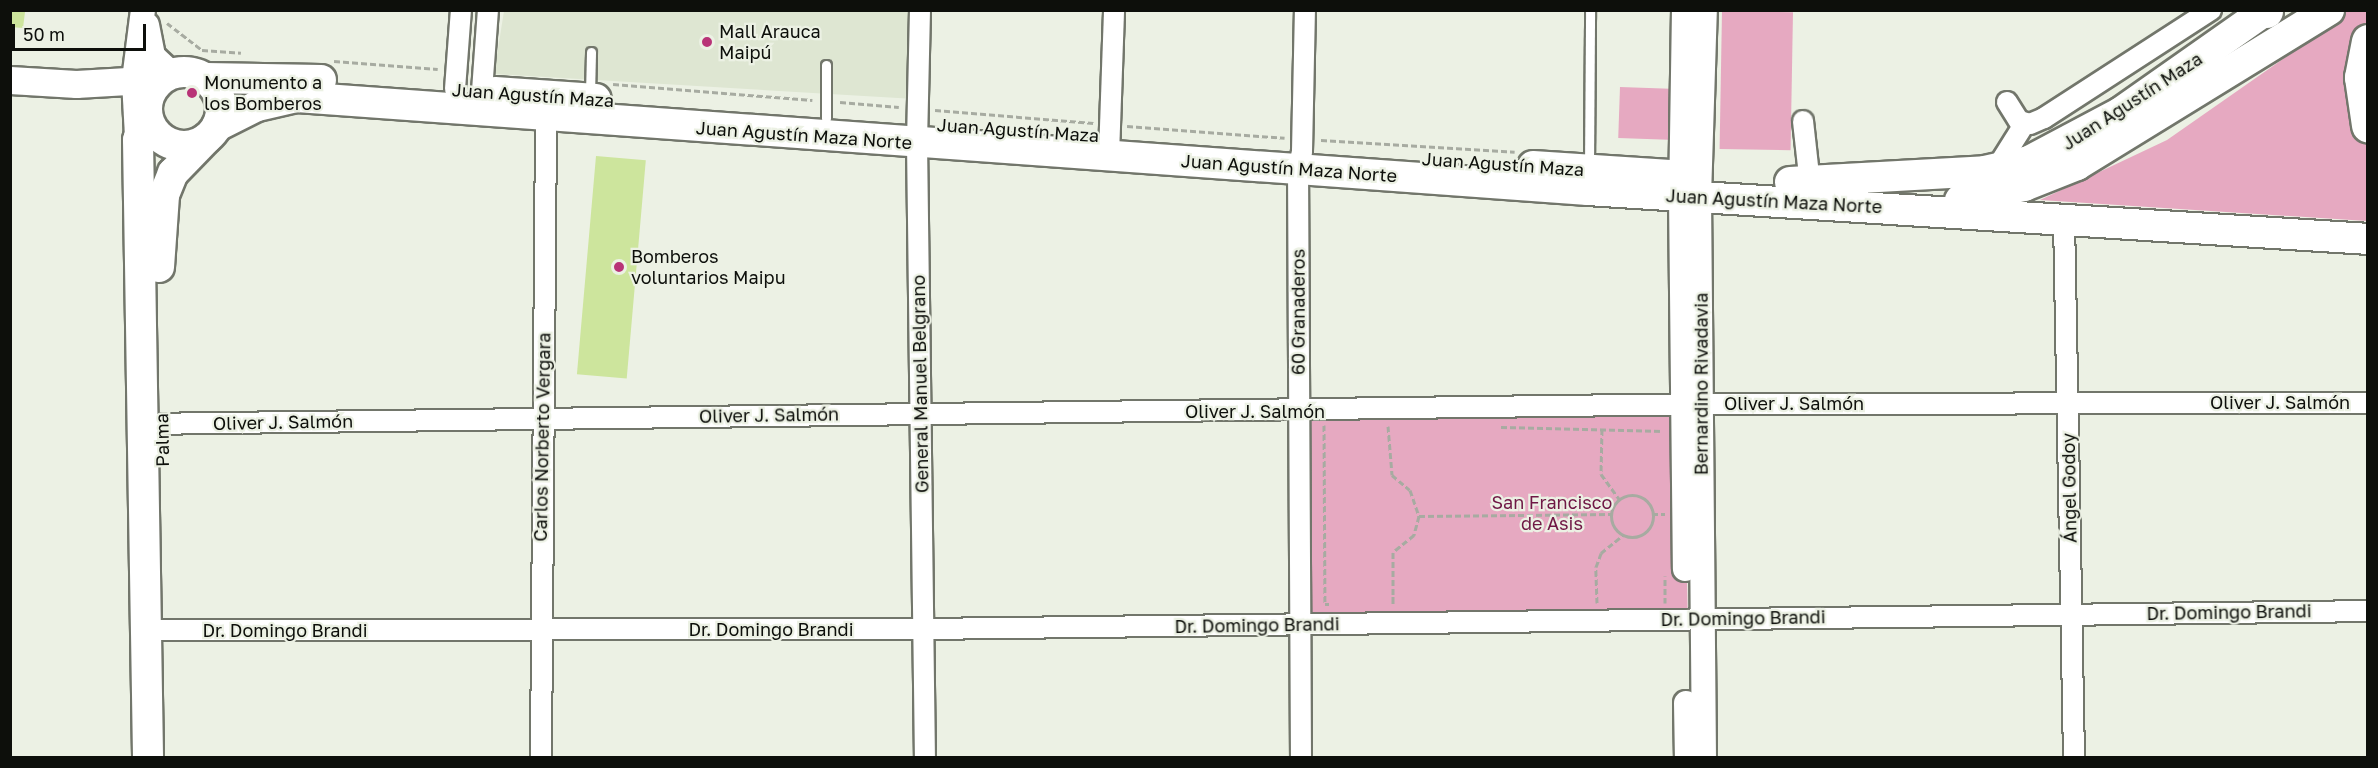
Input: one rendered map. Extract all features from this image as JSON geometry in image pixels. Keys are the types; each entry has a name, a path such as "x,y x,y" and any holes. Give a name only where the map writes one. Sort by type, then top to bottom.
{"highway":[{"path":"2367,41 2361,77 2367,125"}],"main road":[{"name":"Juan Agustín Maza","path":"1873,206 1967,200 2024,186 2077,165 2329,10"},
{"name":"Juan Agustín Maza","path":"1300,160 1589,169 1691,186 1810,183 1996,169 2055,150 2121,112 2266,11"},
{"path":"10,80 148,87 195,73 206,78 221,100 212,133 196,144 174,144 156,132 148,87"},
{"name":"Juan Agustín Maza","path":"206,78 299,79 590,99 826,118 917,133"},
{"name":"Palma","path":"148,87 138,140 152,424 155,630 148,758"},
{"name":"Juan Agustín Maza Norte","path":"212,133 257,106 297,97 546,117 917,133 1110,146 1691,186 1873,206 2367,239"},
{"name":"Palma","path":"152,424 159,240 164,195 173,173 212,133"},
{"name":"Palma","path":"155,630 166,758"}],"street":[{"path":"461,10 469,90"},
{"path":"469,90 488,10"},
{"name":"General Manuel Belgrano","path":"920,10 917,133 925,758"},
{"path":"1110,146 1114,10"},
{"name":"60 Granaderos","path":"1301,758 1298,411 1300,160 1305,10"},
{"name":"Bernardino Rivadavia","path":"1684,10 1691,186 1694,618 1687,758"},
{"name":"Bernardino Rivadavia","path":"1691,186 1705,10"},
{"path":"2007,102 2019,121 2025,123 2044,118 2211,10"},
{"name":"Carlos Norberto Vergara","path":"541,758 546,117"},
{"path":"1803,121 1810,183"},
{"path":"1996,169 2025,123"},
{"name":"Ángel Godoy","path":"2064,218 2074,758"},
{"name":"Oliver J. Salmón","path":"152,424 542,417 1298,411 1692,404 2068,401 2367,403"},
{"name":"Dr. Domingo Brandi","path":"155,630 924,629 2367,611"},
{"name":"Bernardino Rivadavia","path":"1694,618 1704,758"}],"lane":[{"path":"1589,169 1590,10"},
{"path":"590,99 591,52"},
{"path":"826,65 826,118"}],"path":[{"path":"1334,423 1323,422 1325,604 1336,604"},
{"path":"1377,424 1400,424"},
{"path":"1388,424 1392,475 1410,490 1419,516 1414,535 1393,552 1393,603"},
{"path":"1495,427 1664,431 1665,443"},
{"path":"1602,429 1600,474 1619,499"},
{"path":"1628,494 1640,496 1648,501 1652,514 1645,534 1636,538 1623,535 1613,525 1611,514 1619,499 1628,494"},
{"path":"1665,502 1665,525"},
{"path":"1419,516 1611,514"},
{"path":"1652,514 1665,514"},
{"path":"1597,603 1596,567 1600,554 1623,535"},
{"path":"1654,603 1665,603 1665,570"},
{"path":"1381,604 1404,603"},
{"path":"1586,603 1608,603"}],"shaded area":[{"name":"Mall Arauca Maipú","path":"504,11 916,11 915,99 494,74"}],"green space":[{"path":"1722,11 1793,12 1791,150 1720,149"},
{"path":"2310,11 2367,11 2367,221 2040,200 2167,140 2296,50"},
{"path":"1620,87 1670,89 1668,140 1618,138"},
{"name":"San Francisco de Asis","path":"1684,404 1688,619 1302,626 1298,411"}],"building":[{"path":"10,11 25,12 23,28 10,27"},
{"name":"Bomberos voluntarios Maipu","path":"596,156 646,160 627,379 577,374"}],"place":[{"name":"Mall Arauca Maipú","path":"707,42"},
{"name":"Monumento a los Bomberos","path":"192,93"},
{"name":"Bomberos voluntarios Maipu","path":"619,267"}]}
